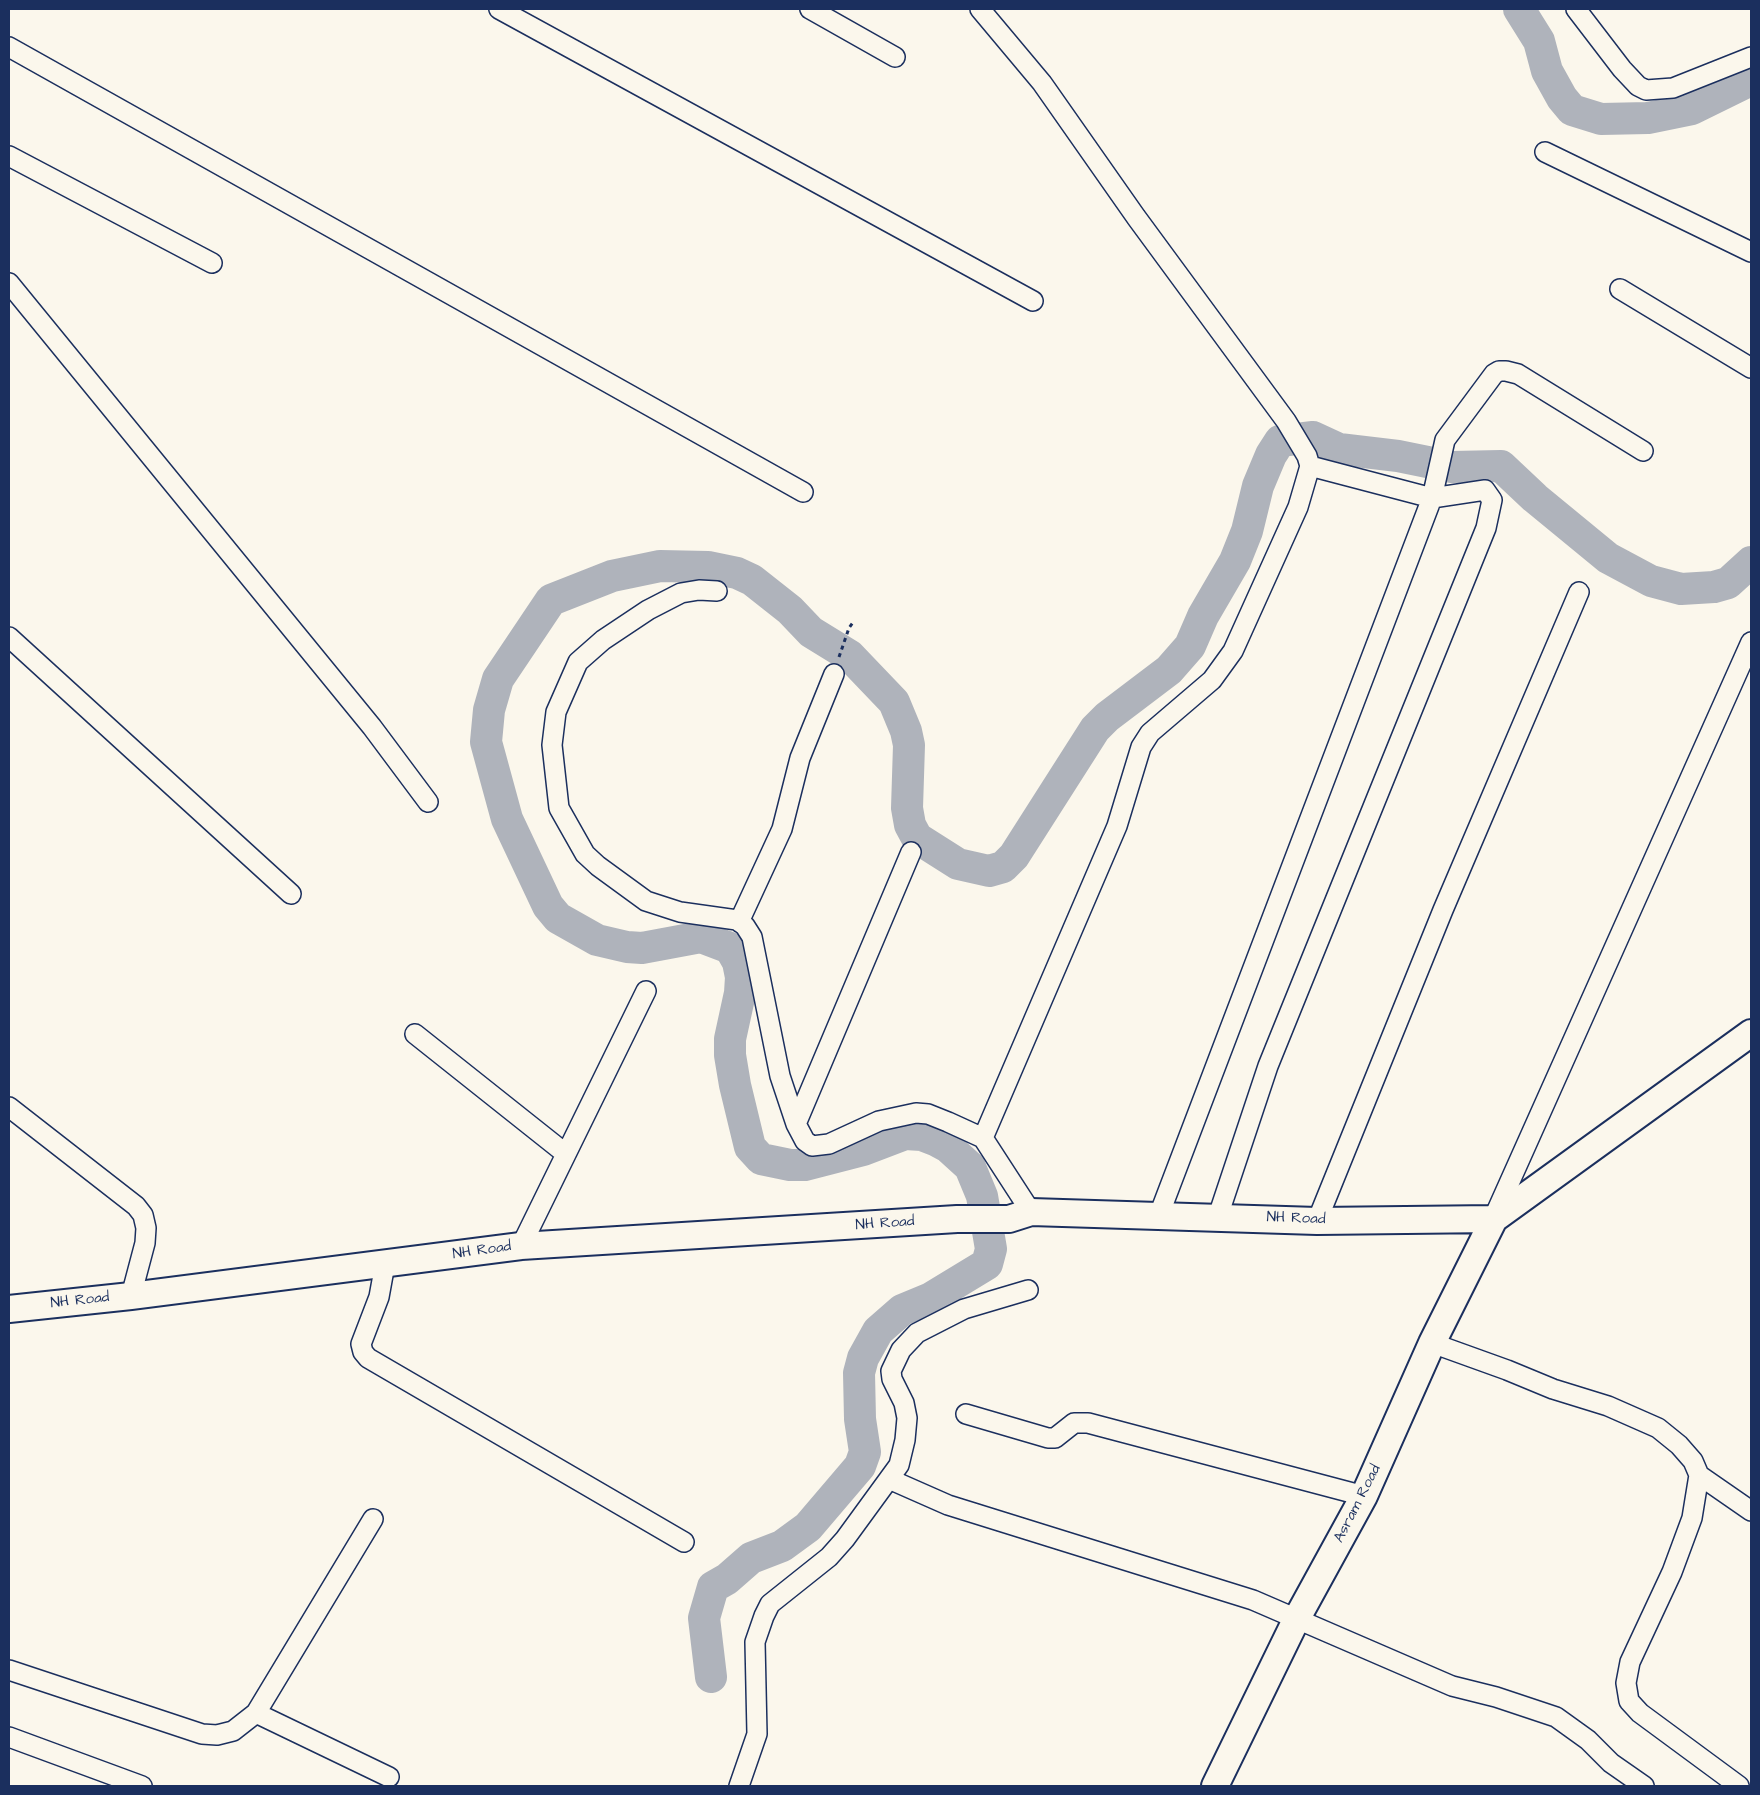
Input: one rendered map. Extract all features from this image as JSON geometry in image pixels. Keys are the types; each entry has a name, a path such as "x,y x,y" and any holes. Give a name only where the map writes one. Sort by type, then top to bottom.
{"main road":[{"path":"1494,1219 1750,1038"},
{"name":"NH Road","path":"9,1309 131,1296 521,1246 1020,1215 1218,1216 1317,1221 1494,1219"},
{"name":"Asram Road","path":"1215,1786 1296,1620 1364,1496 1432,1342 1494,1219"}],"street":[{"path":"499,9 1033,301"},
{"path":"810,9 896,57"},
{"path":"980,9 1042,83 1136,218 1286,421 1309,461 1298,507 1233,651 1212,680 1150,733 1141,747 1117,826 983,1138"},
{"path":"1576,9 1622,69 1638,86 1646,90 1673,88 1751,57"},
{"path":"9,47 803,492"},
{"path":"1545,152 1751,252"},
{"path":"9,156 212,263"},
{"path":"9,284 372,727 428,802"},
{"path":"1620,289 1751,368"},
{"path":"1159,1215 1434,489 1445,440 1494,374 1499,371 1518,374 1643,451"},
{"path":"1218,1216 1268,1066 1486,528 1492,500 1485,490 1434,489 1309,461"},
{"path":"717,591 699,590 681,593 648,610 603,640 578,662 556,712 552,745 559,808 574,838 585,854 598,866 646,901 680,912 740,922 752,937 780,1076 796,1124 805,1141 812,1146 830,1144 879,1121 916,1113 948,1122 983,1138 1020,1215"},
{"path":"1317,1221 1443,910 1580,592"},
{"path":"9,637 291,894"},
{"path":"1494,1219 1751,642"},
{"path":"740,922 782,829 800,758 834,674"},
{"path":"796,1124 911,852"},
{"path":"521,1246 646,991"},
{"path":"415,1034 566,1154"},
{"path":"9,1107 136,1206 143,1216 146,1228 145,1243 131,1296"},
{"path":"385,1264 379,1297 361,1344 363,1352 368,1358 684,1542"},
{"path":"739,1786 758,1734 755,1642 764,1616 770,1604 829,1557 845,1539 899,1465 905,1440 906,1418 904,1403 892,1379 894,1362 901,1350 917,1333 964,1309 1028,1290"},
{"path":"1432,1342 1553,1390 1608,1406 1658,1428 1679,1445 1693,1461 1699,1476 1692,1518 1685,1541 1630,1662 1626,1683 1628,1701 1739,1786"},
{"path":"966,1414 1048,1438 1056,1438 1074,1423 1088,1423 1364,1496"},
{"path":"1699,1476 1751,1511"},
{"path":"889,1479 948,1505 1253,1600 1452,1686 1496,1696 1556,1717 1588,1740 1611,1763 1644,1786"},
{"path":"9,1670 202,1734 217,1736 233,1731 256,1713 373,1519"},
{"path":"256,1713 389,1777"},
{"path":"9,1737 142,1786"}],"path":[{"path":"834,674 849,628 854,621"}],"waterway":[{"path":"1519,9 1539,41 1547,71 1562,98 1572,110 1601,119 1648,118 1692,109 1751,80"},
{"path":"711,1677 704,1618 713,1587 727,1579 751,1558 782,1546 808,1527 860,1466 865,1452 860,1419 859,1373 863,1358 878,1331 902,1310 931,1298 987,1264 991,1249 982,1196 970,1167 948,1147 935,1140 922,1135 905,1134 863,1150 805,1165 790,1165 761,1159 750,1147 730,1055 730,1039 740,993 741,977 738,962 730,948 701,937 642,948 627,947 597,940 558,918 548,906 507,819 486,742 489,710 498,679 551,600 612,576 660,566 708,567 737,573 752,580 790,610 811,632 850,656 894,702 906,731 909,745 907,808 910,825 917,838 958,864 989,871 1003,867 1014,856 1095,729 1107,717 1169,670 1190,646 1203,616 1235,561 1247,531 1258,486 1271,455 1280,441 1313,437 1339,449 1398,456 1452,467 1501,466 1535,498 1608,558 1651,581 1681,589 1714,587 1728,583 1751,562"}]}
